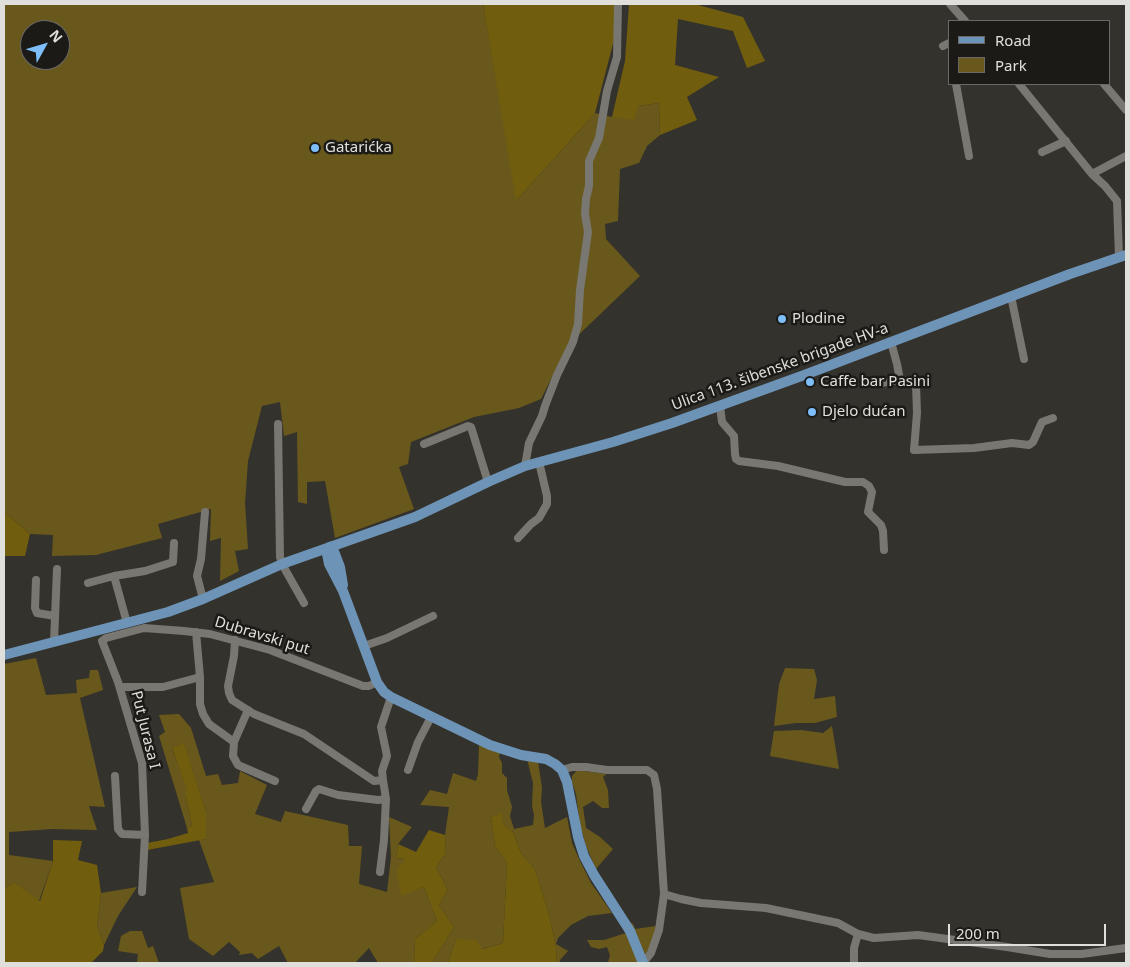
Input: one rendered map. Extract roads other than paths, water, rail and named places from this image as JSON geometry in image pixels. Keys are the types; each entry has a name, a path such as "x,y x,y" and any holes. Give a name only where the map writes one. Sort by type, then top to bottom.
{"main road":[{"name":"Ulica 113. šibenske brigade HV-a","path":"4,655 168,612 203,599 282,564 415,517 526,466 613,442 720,406 1080,270 1122,256"},
{"path":"330,547 327,554 329,564 343,591 377,682 384,692 391,698 490,745 521,755 546,759 562,770 584,856 630,931 643,963"},
{"path":"330,547 341,573 343,591"},
{"path":"303,556 315,557 329,564"}],"street":[{"path":"526,466 529,443 542,416 544,406 557,375 574,342 578,324 580,290 588,232 585,214 589,186 589,161 599,138 607,91 617,57 618,4"},
{"path":"950,4 964,20"},
{"path":"956,85 969,156"},
{"path":"1020,85 1092,174 1117,201 1122,256"},
{"path":"1105,85 1126,110"},
{"path":"1042,152 1066,141"},
{"path":"1092,174 1126,156"},
{"path":"1011,296 1024,359"},
{"path":"891,342 898,364 900,380"},
{"path":"881,383 900,380 912,381 916,384 917,413 914,450 974,448 1012,443 1029,445 1033,442 1042,422 1053,418"},
{"path":"720,406 722,422 734,436 736,459 778,466 845,482 863,482 869,486 872,492 868,512 881,525 884,550"},
{"path":"278,424 279,547 282,564 304,603"},
{"path":"424,444 468,426 472,427 488,482"},
{"path":"518,538 531,524 540,518 547,504 539,462"},
{"path":"203,599 197,576 205,512"},
{"path":"88,584 114,576 145,571 173,562 174,543"},
{"path":"54,642 56,569"},
{"path":"114,576 127,623"},
{"path":"36,580 35,608 37,613 55,616"},
{"path":"364,646 433,616"},
{"name":"Dubravski put","path":"106,638 144,628 196,632 270,650 363,686 369,686 377,682"},
{"path":"196,632 200,704 203,714 209,724 234,742"},
{"name":"Put Jurasa I","path":"106,638 102,641 104,648 120,688 142,763 145,835 142,892"},
{"path":"235,640 228,686 232,700 248,710 304,734 366,778 374,781 384,780"},
{"path":"120,688 163,688 200,677"},
{"path":"380,872 386,798 382,771 387,756 381,727 391,698"},
{"path":"248,710 234,742 233,756 238,765 275,781"},
{"path":"408,770 418,742 431,717"},
{"path":"562,770 572,767 607,770 647,770 654,776 657,789 664,894 659,930 652,953 643,963"},
{"path":"116,776 118,829 122,834 145,835"},
{"path":"306,809 319,789 338,795 378,800 386,798"},
{"path":"664,894 701,903 766,908 838,923 858,934 874,938 918,935 1050,954 1082,954 1126,948"},
{"path":"854,963 854,948 858,934"}],"place":[{"name":"Gatarićka","path":"315,148"},
{"name":"Plodine","path":"782,319"},
{"name":"Caffe bar Pasini","path":"810,382"},
{"name":"Djelo dućan","path":"812,412"}]}
